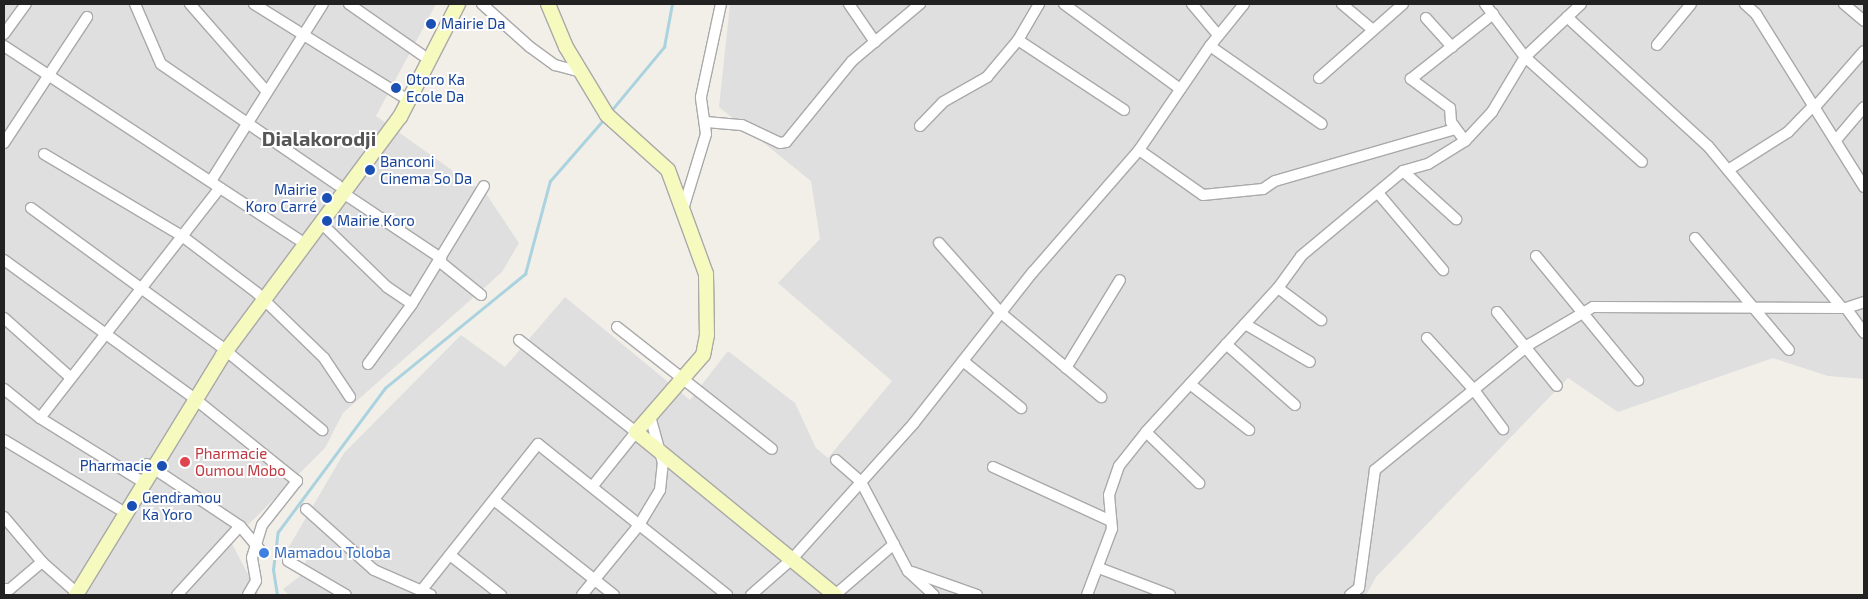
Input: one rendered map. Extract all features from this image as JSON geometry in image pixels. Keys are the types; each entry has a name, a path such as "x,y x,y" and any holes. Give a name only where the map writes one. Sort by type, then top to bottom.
{"main road":[{"path":"260,296 321,223 378,134 402,96 447,4"},
{"path":"72,593 222,348 298,239 400,117 458,4"},
{"path":"548,4 566,47 607,115 668,170 684,206 706,274 708,298 707,335 703,355 636,432 835,595"},
{"path":"72,593 119,509 138,479 151,466"}],"street":[{"path":"4,34 26,4"},
{"path":"135,4 161,64 440,259 481,295"},
{"path":"190,4 267,92"},
{"path":"254,4 402,96"},
{"path":"211,182 323,4"},
{"path":"349,4 422,56"},
{"path":"482,4 530,48 555,65 581,72"},
{"path":"684,206 706,134 706,122 701,97 721,4"},
{"path":"850,4 875,42"},
{"path":"706,122 742,125 780,143 786,142 838,77 875,42 920,4"},
{"path":"920,126 944,102 987,77 1018,40 1039,4"},
{"path":"1064,4 1180,89"},
{"path":"1192,4 1218,35"},
{"path":"751,595 792,559 914,423 1001,313 1139,150 1210,46 1244,4"},
{"path":"1342,4 1374,30"},
{"path":"1319,78 1403,4"},
{"path":"1487,4 1525,57 1642,162"},
{"path":"1088,595 1112,529 1109,496 1119,466 1146,432 1278,288 1301,256 1403,171 1428,164 1465,141 1492,112 1525,57 1581,4"},
{"path":"1657,45 1690,4"},
{"path":"1745,4 1756,14 1864,187"},
{"path":"1844,4 1864,21"},
{"path":"1465,141 1455,129 1450,108 1411,79 1494,14"},
{"path":"4,143 87,17"},
{"path":"1567,17 1708,146 1864,333"},
{"path":"1426,18 1452,47"},
{"path":"1018,40 1124,110"},
{"path":"4,46 298,239"},
{"path":"1210,46 1322,124"},
{"path":"1728,170 1788,132 1815,106 1864,51"},
{"path":"1836,140 1864,107"},
{"path":"1139,150 1203,195 1263,189 1275,181 1455,129"},
{"path":"44,154 182,236 260,296 324,358 350,397"},
{"path":"1403,171 1456,219"},
{"path":"368,364 412,304 484,186"},
{"path":"40,418 220,188"},
{"path":"1378,193 1443,270"},
{"path":"31,208 142,287 222,348 322,430"},
{"path":"321,223 387,287 412,304"},
{"path":"1695,238 1790,350"},
{"path":"939,243 1001,313 1101,397"},
{"path":"1536,256 1638,380"},
{"path":"4,260 104,336 191,398 298,480 262,525 259,548 252,558 256,581 248,595"},
{"path":"1066,368 1120,280"},
{"path":"1278,288 1321,320"},
{"path":"1350,595 1359,588 1375,470 1525,348 1593,307 1844,308 1864,302"},
{"path":"1497,312 1557,386"},
{"path":"4,318 71,378"},
{"path":"1245,324 1310,362"},
{"path":"617,327 772,449"},
{"path":"1427,338 1474,390 1503,429"},
{"path":"520,340 636,432 592,487"},
{"path":"1226,344 1295,405"},
{"path":"963,361 1021,408"},
{"path":"1190,384 1249,430"},
{"path":"4,389 40,418 138,479"},
{"path":"582,595 639,525 660,490 661,453 650,416"},
{"path":"1146,432 1199,483"},
{"path":"4,440 119,509"},
{"path":"306,509 374,570 426,593 450,555 538,444 727,595"},
{"path":"836,460 861,482 908,571 934,595"},
{"path":"151,466 240,526 259,548"},
{"path":"993,468 1111,521"},
{"path":"494,500 614,595"},
{"path":"4,517 42,562 72,593"},
{"path":"177,595 240,526"},
{"path":"835,595 894,544"},
{"path":"450,555 501,595"},
{"path":"288,561 346,595"},
{"path":"4,589 10,589 42,562"},
{"path":"1099,568 1170,595"},
{"path":"908,571 977,595"}],"shaded area":[{"path":"4,4 436,4 376,116 487,195 519,243 502,272 343,413 325,448 231,542 259,595 4,595"},
{"path":"730,4 1864,4 1864,379 1828,376 1773,358 1618,412 1568,378 1376,577 1366,595 289,595 283,589 299,577 307,559 287,550 344,453 461,335 505,367 565,297 690,400 728,351 795,403 816,448 828,458 892,381 778,283 820,239 811,181 719,107"}],"waterway":[{"path":"610,112 664,47 672,4"},
{"path":"277,595 273,570 278,532 385,388 525,274 550,181 605,118"}],"place":[{"name":"Mairie Da","path":"431,24"},
{"name":"Otoro Ka Ecole Da","path":"396,88"},
{"name":"Banconi Cinema So Da","path":"370,170"},
{"name":"Mairie Koro Carré","path":"327,198"},
{"name":"Mairie Koro","path":"327,221"},
{"name":"Pharmacie Oumou Mobo","path":"185,462"},
{"name":"Pharmacie","path":"162,466"},
{"name":"Gendramou Ka Yoro","path":"132,506"},
{"name":"Mamadou Toloba","path":"264,553"}],"district":[{"name":"Dialakorodji","path":"319,138"}]}
